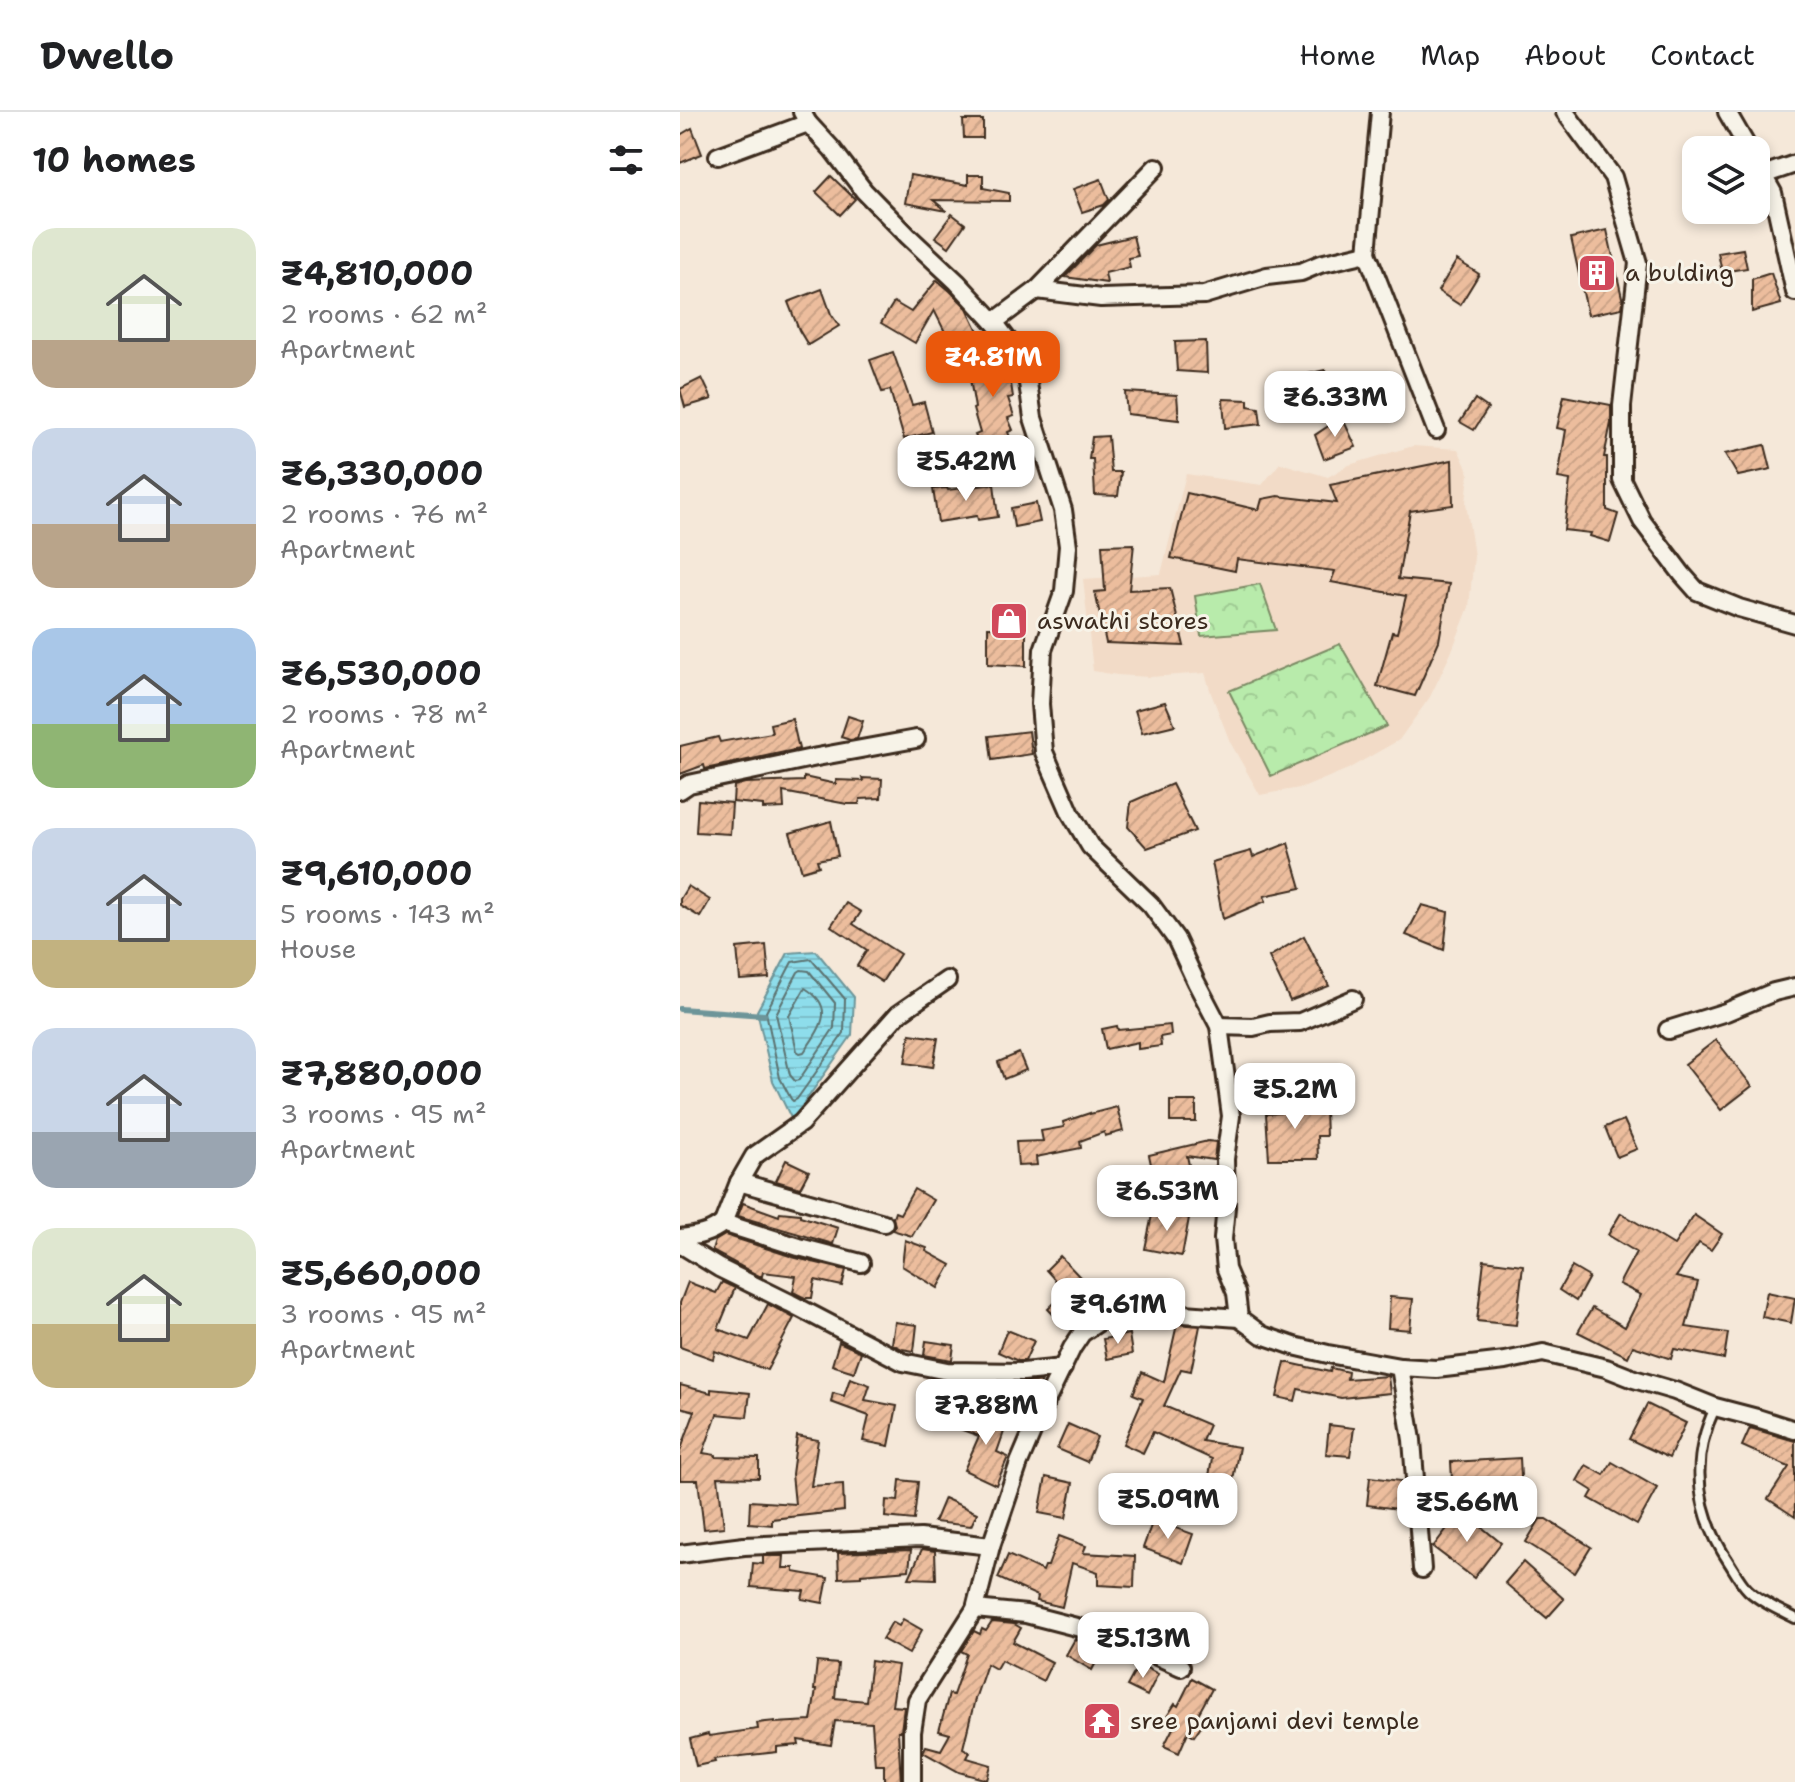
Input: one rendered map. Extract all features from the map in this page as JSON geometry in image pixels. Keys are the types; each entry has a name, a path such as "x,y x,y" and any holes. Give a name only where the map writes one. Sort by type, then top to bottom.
{"street":[{"path":"1380,112 1367,253 1436,430"},
{"path":"1565,112 1613,177 1638,263 1622,406 1622,480 1642,521 1697,591 1739,608 1795,624"},
{"path":"1733,116 1742,136"},
{"path":"718,156 805,118 864,191 994,322 1010,343 1028,383 1033,418 1063,510 1068,546 1064,591 1043,650 1040,704 1044,752 1071,814 1090,846 1151,905 1176,939 1219,1026 1231,1116 1225,1159 1223,1239 1226,1269 1236,1293 1239,1318"},
{"path":"1770,167 1795,164"},
{"path":"994,322 1037,290 1156,167"},
{"path":"1770,188 1795,292"},
{"path":"1037,290 1101,298 1204,295 1267,276 1301,272 1320,264 1367,253"},
{"path":"680,790 689,784 916,739"},
{"path":"680,1241 702,1235 723,1223 739,1182 754,1156 801,1123 898,1014 947,980"},
{"path":"1668,1030 1795,987"},
{"path":"1219,1026 1253,1027 1300,1022 1353,999"},
{"path":"739,1182 884,1223"},
{"path":"723,1223 861,1263"},
{"path":"680,1241 719,1268 903,1362 947,1371 1023,1372 1063,1368"},
{"path":"912,1782 912,1732 917,1700 975,1609 991,1546 1019,1463 1063,1368 1082,1333 1103,1319 1143,1311 1239,1318 1262,1335 1294,1346 1400,1367 1436,1369 1543,1353 1606,1368 1715,1407 1795,1430"},
{"path":"1400,1367 1412,1440 1422,1569"},
{"path":"680,1554 834,1540 920,1538 991,1546"},
{"path":"975,1609 1026,1614 1084,1629 1181,1667"}],"lane":[{"path":"1715,1407 1702,1443 1698,1469 1706,1517 1721,1551 1747,1589 1795,1618"}],"shaded area":[{"path":"1413,446 1458,449 1469,473 1466,503 1474,556 1469,607 1451,653 1430,697 1399,740 1348,769 1305,787 1260,795 1230,742 1205,673 1150,677 1093,671 1083,579 1161,574 1186,474 1262,485 1280,463 1328,477 1349,465"}],"green space":[{"path":"1260,584 1276,630 1201,636 1195,596"},
{"path":"1340,644 1387,726 1271,776 1229,691"}],"water":[{"path":"816,951 854,997 852,1035 792,1120 773,1081 757,1011 788,953"}],"building":[{"path":"963,120 983,120 983,138 964,138"},
{"path":"692,128 702,154 680,163 680,135"},
{"path":"910,175 968,185 968,175 983,175 983,188 1009,193 1009,201 933,200 947,211 905,203"},
{"path":"831,176 855,199 840,215 816,192"},
{"path":"1101,179 1109,200 1104,205 1082,212 1073,189"},
{"path":"952,214 965,224 949,247 935,237"},
{"name":"a bulding","path":"1607,230 1622,308 1588,315 1571,238"},
{"path":"1133,236 1138,256 1128,258 1130,267 1105,273 1107,283 1065,277 1096,245"},
{"path":"1743,249 1747,268 1722,272 1718,253"},
{"path":"1457,260 1479,274 1460,305 1438,291"},
{"path":"1771,273 1781,304 1752,312 1752,279"},
{"path":"937,280 967,308 981,337 954,350 934,310 915,343 881,323 894,302 911,312"},
{"path":"822,289 839,326 808,345 788,302"},
{"path":"1206,341 1207,373 1177,371 1175,342"},
{"path":"996,342 1008,364 1013,397 1008,398 1014,416 1008,418 1013,430 1008,432 1011,440 982,452 975,435 980,433 973,409 970,379 989,376 979,347"},
{"path":"893,352 912,405 924,402 932,432 904,439 890,390 882,392 870,360"},
{"path":"1325,370 1335,399 1306,404 1295,377"},
{"path":"702,378 712,399 685,407 680,389"},
{"path":"1125,392 1177,395 1179,420 1127,414"},
{"path":"1564,396 1611,405 1611,423 1604,457 1607,457 1607,510 1618,514 1610,542 1590,536 1591,533 1564,530 1570,480 1558,478 1566,430 1557,428"},
{"path":"1223,399 1248,400 1248,406 1259,408 1261,424 1225,428"},
{"path":"1475,399 1488,408 1474,430 1460,422"},
{"path":"1342,417 1356,447 1324,459 1315,435"},
{"path":"1108,436 1111,472 1121,472 1118,496 1095,495 1093,459 1089,459 1092,437"},
{"path":"1765,445 1771,469 1738,476 1725,454"},
{"path":"1452,460 1453,505 1410,511 1398,579 1449,584 1439,641 1415,696 1377,686 1392,632 1397,633 1406,596 1331,582 1335,571 1237,559 1235,571 1171,558 1187,493 1259,510 1262,499 1278,496 1337,503 1330,485"},
{"path":"994,484 998,517 978,520 977,516 938,522 933,489"},
{"path":"1036,503 1040,522 1014,527 1011,508"},
{"path":"1134,544 1129,590 1170,588 1184,646 1106,643 1095,592 1105,591 1102,545"},
{"path":"988,627 1026,628 1026,666 988,664"},
{"path":"1165,702 1175,725 1142,733 1135,710"},
{"path":"848,716 863,721 857,739 841,737"},
{"path":"792,719 799,749 705,769 704,765 680,774 680,746 718,737 720,742 772,733 770,724"},
{"path":"1029,731 1032,754 992,760 989,736"},
{"path":"804,777 836,784 836,780 882,779 881,798 860,799 859,804 847,804 783,792 784,808 763,809 763,805 733,802 734,786 804,781"},
{"path":"1172,784 1195,831 1147,848 1128,827 1131,802"},
{"path":"698,800 732,803 730,834 696,832"},
{"path":"831,821 838,856 817,860 819,866 802,871 790,833"},
{"path":"1288,843 1301,888 1264,896 1266,901 1223,919 1212,862 1251,851 1253,857"},
{"path":"688,886 710,900 700,917 680,905"},
{"path":"846,903 861,912 853,924 900,954 882,982 857,966 867,950 831,926"},
{"path":"1422,905 1448,912 1444,950 1406,935"},
{"path":"1304,936 1329,986 1290,1001 1269,957"},
{"path":"766,945 769,978 740,980 737,948"},
{"path":"1170,1025 1171,1035 1160,1037 1161,1046 1138,1049 1138,1042 1106,1049 1102,1029"},
{"path":"910,1034 938,1038 933,1067 905,1063"},
{"path":"1716,1040 1752,1086 1721,1110 1685,1064"},
{"path":"1019,1053 1026,1070 1004,1079 998,1062"},
{"path":"1310,1097 1311,1111 1325,1110 1326,1136 1317,1136 1318,1159 1269,1159 1266,1114 1280,1113 1279,1107 1293,1106 1292,1098"},
{"path":"1170,1101 1196,1101 1196,1122 1170,1122"},
{"path":"1117,1107 1123,1131 1105,1136 1104,1132 1080,1141 1081,1148 1036,1157 1037,1165 1018,1166 1016,1142 1043,1141 1041,1131 1064,1127 1063,1122"},
{"path":"1624,1120 1637,1149 1617,1157 1605,1127"},
{"path":"1208,1141 1216,1142 1214,1160 1187,1156 1191,1174 1155,1183 1149,1155"},
{"path":"786,1160 809,1171 800,1188 776,1181"},
{"path":"914,1189 933,1200 912,1236 892,1230 895,1212 900,1214"},
{"path":"743,1203 779,1216 780,1212 800,1214 838,1228 833,1244 738,1216"},
{"path":"1153,1210 1189,1218 1182,1256 1145,1249"},
{"path":"1621,1213 1674,1245 1694,1215 1722,1234 1711,1250 1699,1243 1676,1277 1698,1282 1686,1327 1728,1333 1724,1359 1674,1349 1671,1359 1633,1346 1628,1357 1578,1332 1592,1308 1625,1327 1641,1295 1619,1284 1636,1252 1608,1235"},
{"path":"725,1235 846,1270 842,1286 815,1280 812,1298 805,1298 793,1292 796,1276 763,1272 759,1276 712,1251 715,1241"},
{"path":"905,1240 927,1248 926,1251 951,1265 938,1288 902,1266"},
{"path":"1060,1256 1098,1296 1065,1327 1048,1309 1066,1292 1046,1270"},
{"path":"1484,1260 1523,1265 1516,1325 1477,1321"},
{"path":"1572,1267 1589,1277 1576,1301 1559,1290"},
{"path":"688,1282 716,1293 722,1282 735,1288 718,1329 749,1340 768,1304 794,1318 767,1370 715,1351 713,1359 680,1347 680,1303"},
{"path":"1767,1292 1795,1298 1791,1323 1762,1317"},
{"path":"1390,1297 1413,1299 1410,1330 1388,1328"},
{"path":"895,1322 917,1325 914,1351 892,1344"},
{"path":"1177,1324 1200,1326 1191,1371 1181,1369 1164,1406 1209,1425 1202,1441 1239,1447 1233,1480 1209,1476 1212,1459 1153,1432 1143,1453 1123,1444 1143,1398 1133,1394 1142,1372 1164,1382"},
{"path":"1007,1330 1034,1341 1025,1361 998,1352"},
{"path":"1129,1334 1132,1354 1107,1359 1103,1339"},
{"path":"926,1341 954,1345 952,1360 924,1355"},
{"path":"839,1342 861,1352 854,1372 832,1365"},
{"path":"1285,1362 1330,1372 1331,1368 1348,1372 1347,1379 1388,1376 1390,1393 1341,1398 1298,1389 1295,1401 1277,1397"},
{"path":"850,1378 870,1385 865,1400 897,1406 889,1446 863,1441 869,1416 831,1402 833,1393 844,1396"},
{"path":"1042,1381 1023,1424 1010,1418 1026,1383"},
{"path":"940,1384 967,1390 961,1418 940,1413 943,1400 936,1398"},
{"path":"680,1385 711,1393 711,1389 750,1393 747,1417 717,1414 703,1453 716,1457 759,1458 759,1478 718,1477 724,1527 704,1529 698,1480 680,1480 680,1452 695,1411 680,1407"},
{"path":"1647,1404 1686,1423 1669,1458 1629,1439"},
{"path":"969,1410 1007,1423 997,1452 1008,1457 996,1485 964,1470 979,1436 962,1430"},
{"path":"1068,1424 1097,1437 1087,1462 1057,1449"},
{"path":"1329,1425 1354,1428 1350,1456 1326,1454"},
{"path":"1750,1428 1795,1441 1795,1517 1768,1499 1789,1467 1742,1446"},
{"path":"797,1436 818,1440 811,1486 843,1484 844,1511 772,1519 772,1525 749,1523 750,1501 795,1504 792,1474"},
{"path":"1520,1458 1522,1495 1453,1499 1451,1462"},
{"path":"1612,1462 1657,1488 1637,1525 1589,1498 1593,1491 1577,1481 1586,1465 1604,1475"},
{"path":"1046,1477 1073,1483 1066,1518 1039,1513"},
{"path":"1370,1477 1401,1481 1398,1509 1367,1505"},
{"path":"900,1480 918,1482 914,1520 885,1517 886,1500 898,1501"},
{"path":"944,1498 977,1513 971,1526 934,1522"},
{"path":"1461,1510 1501,1543 1474,1578 1433,1547"},
{"path":"1540,1519 1546,1519 1591,1547 1575,1573 1526,1542"},
{"path":"1153,1520 1193,1534 1183,1563 1143,1548"},
{"path":"1059,1536 1086,1546 1083,1553 1135,1556 1134,1587 1098,1585 1098,1572 1072,1563 1062,1607 1037,1601 1038,1596 998,1578 1008,1555 1043,1571 1048,1566"},
{"path":"922,1549 935,1551 936,1579 909,1578"},
{"path":"911,1550 909,1570 839,1578 838,1553"},
{"path":"763,1556 784,1556 783,1568 828,1578 823,1603 802,1599 804,1591 751,1587 753,1563 763,1564"},
{"path":"1523,1562 1564,1599 1547,1618 1505,1583"},
{"path":"903,1619 922,1630 909,1654 882,1639 892,1622 899,1626"},
{"path":"992,1622 1014,1624 1021,1628 1013,1642 1052,1662 1043,1681 1001,1660 996,1669 987,1664 963,1748 970,1752 967,1758 991,1765 987,1780 959,1772 923,1752 926,1746 941,1750 950,1734 939,1731 949,1694 953,1695 967,1654 961,1651 974,1631 980,1634 982,1629 986,1631"},
{"path":"1075,1639 1101,1653 1092,1670 1066,1655"},
{"path":"871,1661 898,1665 892,1706 904,1707 901,1731 898,1731 901,1782 884,1782 884,1765 875,1765 872,1723 835,1721 831,1745 798,1740 799,1745 777,1747 777,1752 714,1759 715,1762 696,1766 690,1739 758,1729 757,1723 811,1721 817,1662 838,1664 835,1698 866,1701"},
{"path":"1139,1664 1158,1674 1147,1696 1127,1686"},
{"path":"1192,1678 1212,1689 1196,1718 1203,1723 1194,1736 1188,1732 1179,1753 1164,1746 1175,1724 1166,1718 1175,1704 1178,1706"}],"waterway":[{"path":"680,1009 764,1015"}],"place":[{"name":"a bulding","path":"1597,273"},
{"name":"aswathi stores","path":"1009,621"},
{"name":"sree panjami devi temple","path":"1102,1721"}]}
